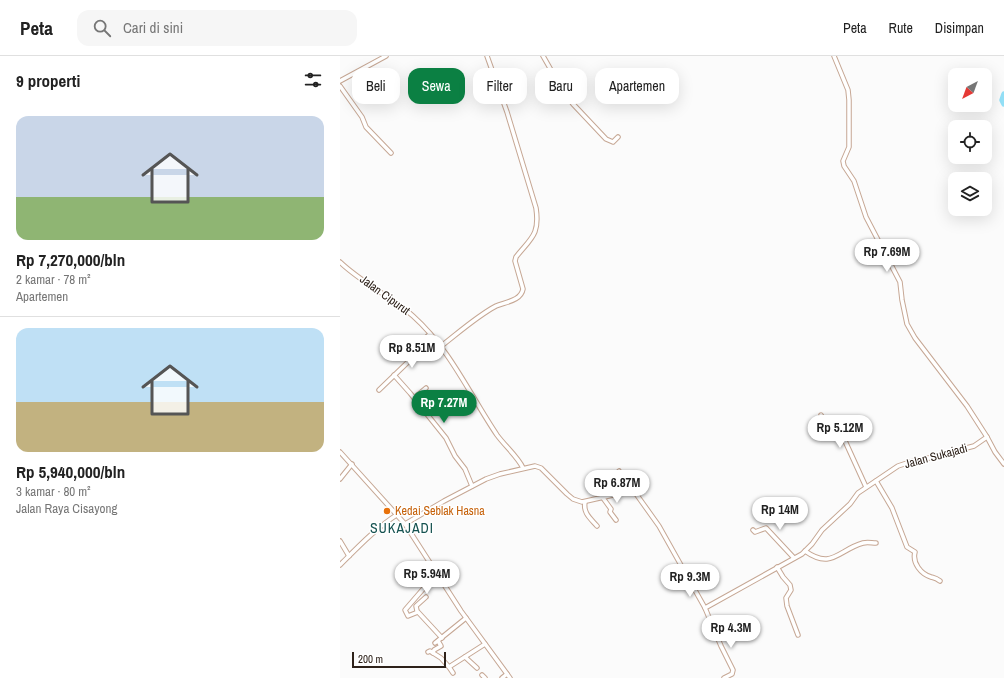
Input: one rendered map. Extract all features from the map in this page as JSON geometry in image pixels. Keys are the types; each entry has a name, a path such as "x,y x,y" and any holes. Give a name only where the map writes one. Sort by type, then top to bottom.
{"street":[{"path":"340,81 386,56"},
{"path":"440,347 495,307 519,297 522,294 522,282 515,261 516,257 535,234 538,220 536,208 516,140 498,84 487,56"},
{"path":"543,56 568,97 606,140 613,142 618,137"},
{"path":"834,56 844,78 848,90 849,100 849,147 843,161 844,166 854,181 866,217 900,282 907,324 915,338 962,400 1004,464"},
{"path":"340,86 362,117 366,126 391,153"},
{"name":"Jalan Cipurut","path":"340,262 401,306 430,334 497,435 523,468"},
{"path":"379,390 407,363 414,354 418,343 430,334"},
{"path":"394,376 446,438 455,456 465,469 472,486"},
{"path":"414,398 426,388"},
{"path":"820,415 824,420 835,419 866,487"},
{"name":"Jalan Sukajadi","path":"705,608 805,551 822,530 850,504 858,493 898,466 974,446 987,437"},
{"path":"340,452 398,514 466,618 510,678"},
{"path":"340,479 352,464"},
{"path":"405,524 486,479 500,474 535,466 541,468 573,499 582,502 603,498 629,488"},
{"path":"619,471 629,488 634,491 659,526 705,608 720,646 733,670 732,674 724,678"},
{"path":"876,481 892,508 907,547 915,552 913,558 916,564 923,571 940,581"},
{"path":"603,498 611,509 610,512 616,520"},
{"path":"585,502 584,510 597,526"},
{"path":"340,565 368,537 398,514"},
{"path":"753,530 755,532 766,528 794,558"},
{"path":"340,541 349,556"},
{"path":"805,551 812,556 826,560 833,559 864,543 876,543"},
{"path":"777,567 781,575 790,585 791,590 786,598 787,606 798,635"},
{"path":"417,611 408,616 405,610 437,573"},
{"path":"426,596 416,606 417,611 442,638"},
{"path":"433,653 434,650 441,646 436,642 466,618"},
{"path":"449,667 485,644"},
{"path":"428,652 430,651 442,658 453,673"},
{"path":"465,657 477,668"},
{"path":"502,678 507,674"}],"waterway":[{"path":"1004,94 1002,100 1004,104"}],"place":[{"name":"Kedai Seblak Hasna","path":"387,511"}],"district":[{"name":"SUKAJADI","path":"402,528"}]}
